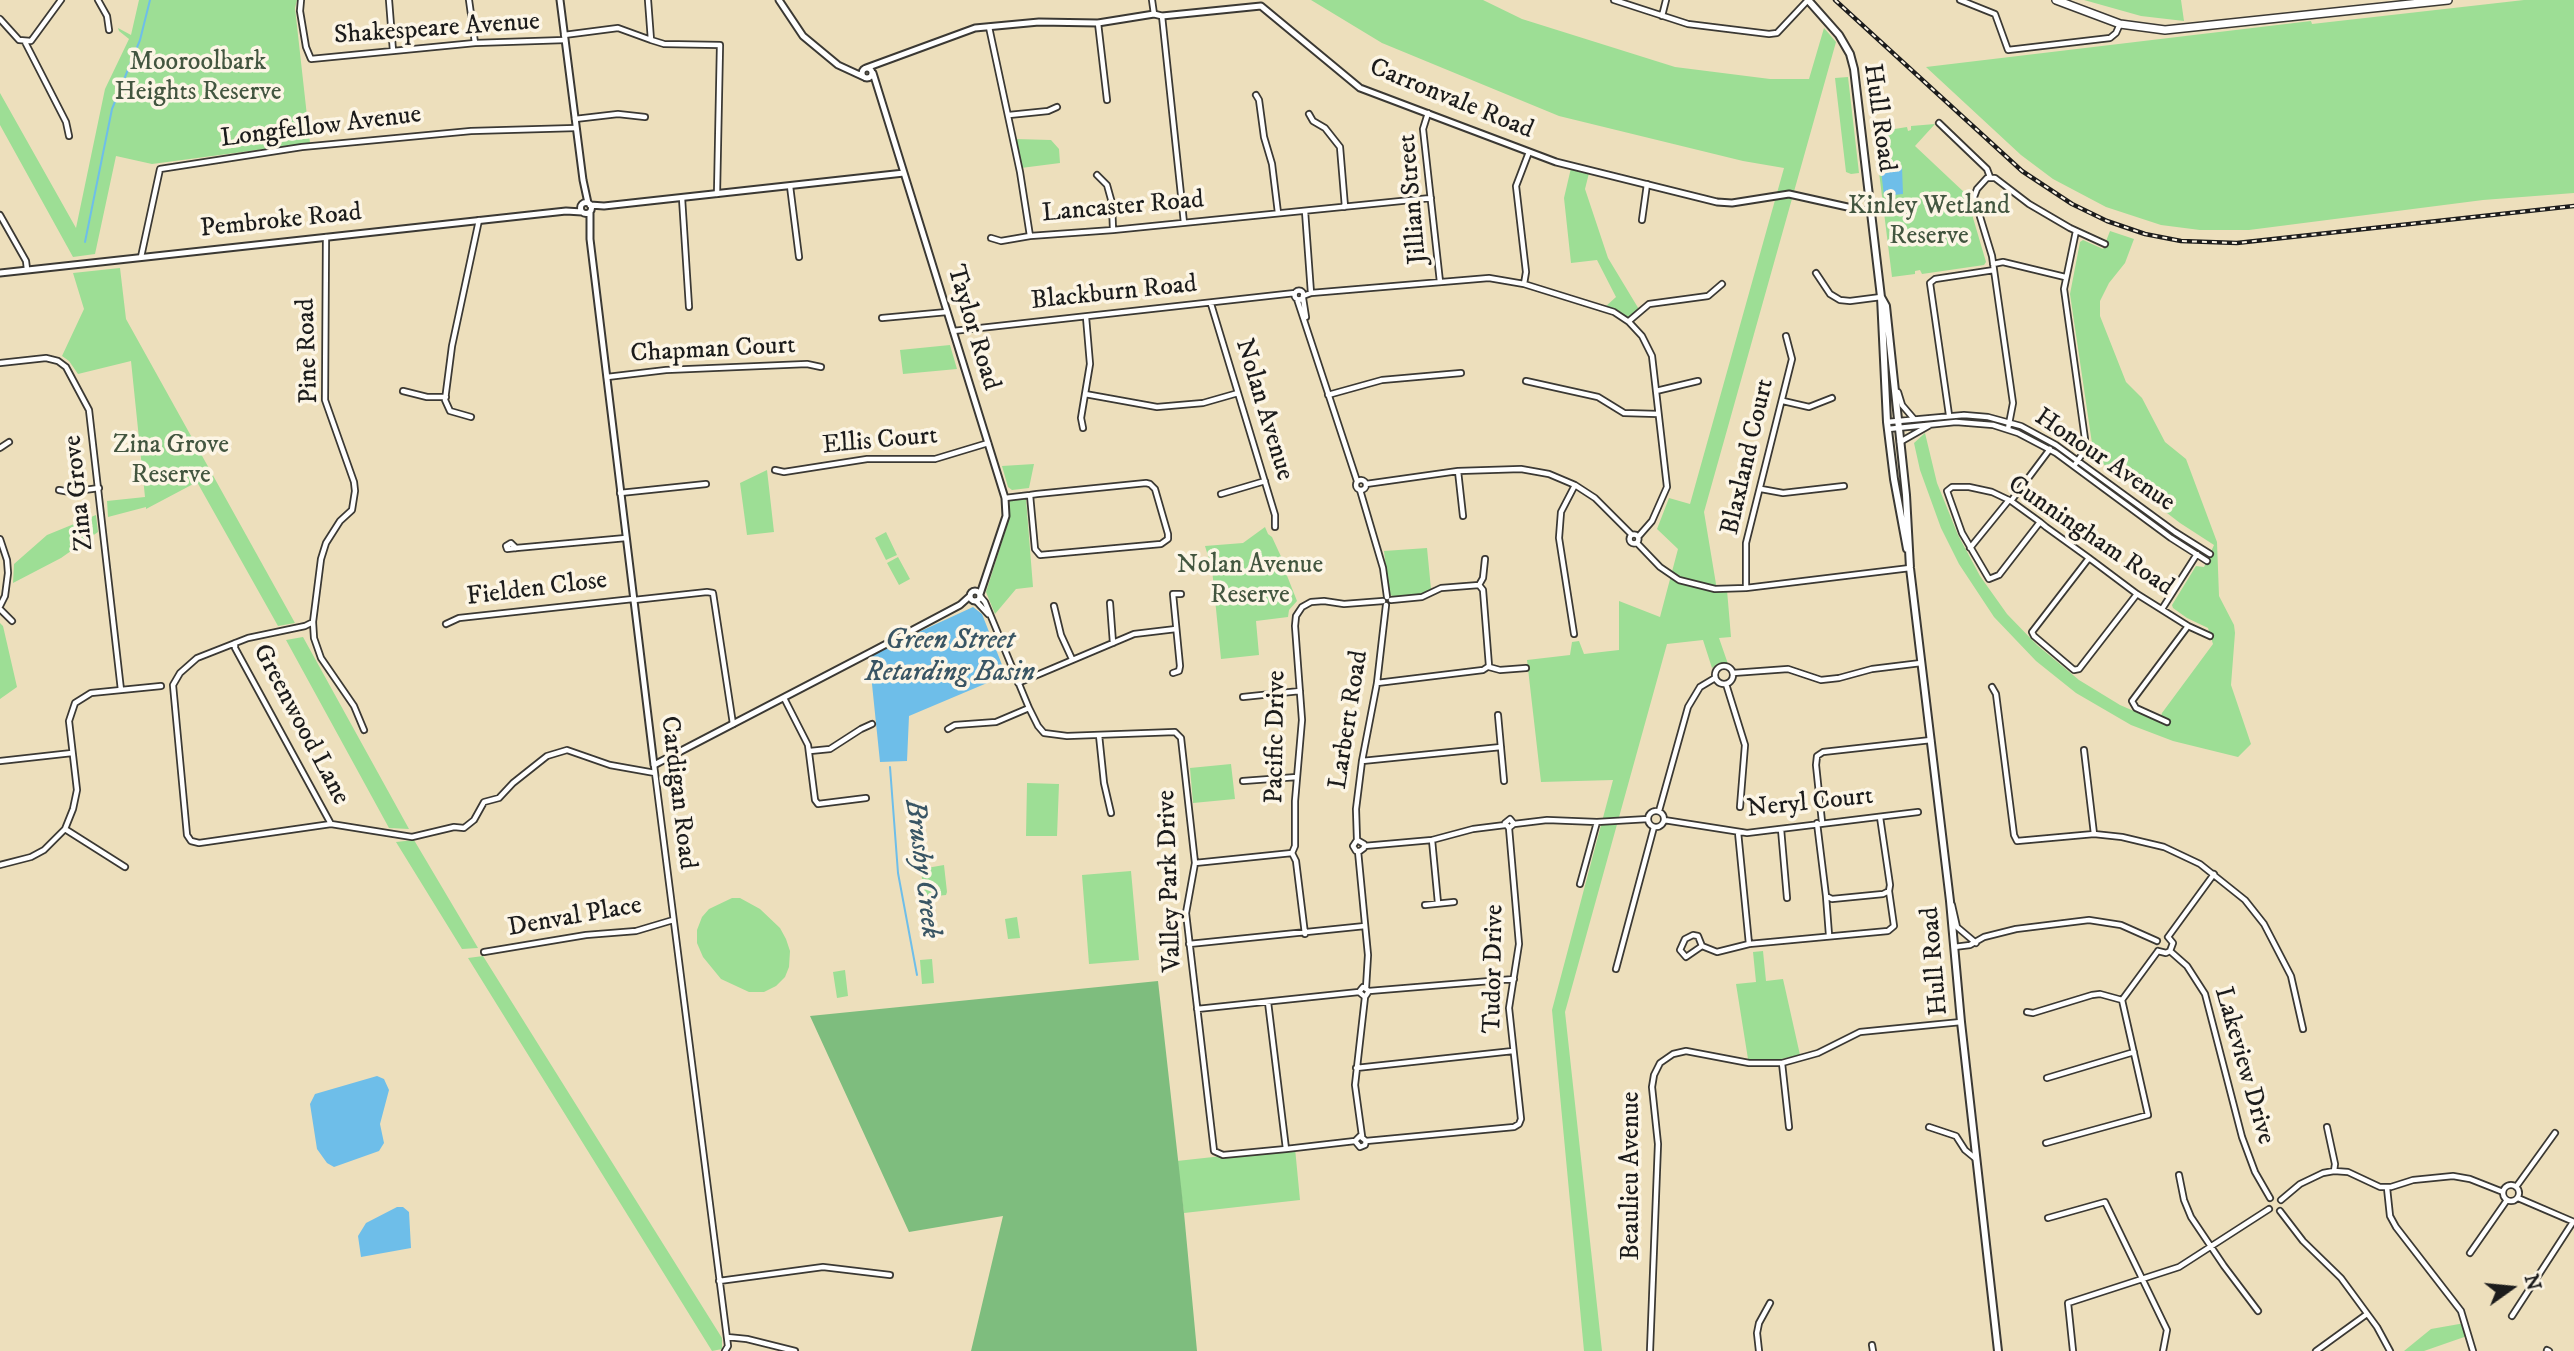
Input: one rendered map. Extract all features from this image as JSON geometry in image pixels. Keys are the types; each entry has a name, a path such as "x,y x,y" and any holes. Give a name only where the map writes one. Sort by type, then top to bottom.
{"main road":[{"name":"Hull Road","path":"1808,0 1830,23 1850,54 1856,85 1881,297 1888,426 1922,663 1998,1351"},
{"path":"2056,0 2120,24 2147,29 2182,29 2448,0"},
{"name":"Hull Road","path":"1881,297 1886,306 1906,495 1910,568"}],"street":[{"path":"25,43 37,37 61,0"},
{"path":"97,0 107,16 110,30"},
{"name":"Shakespeare Avenue","path":"301,0 300,11 306,47 311,59 475,43 564,38 618,28 664,44 720,45 717,194"},
{"path":"389,0 393,51"},
{"path":"469,0 475,43"},
{"name":"Cardigan Road","path":"559,0 727,1337 728,1346 725,1351"},
{"path":"648,0 651,40"},
{"name":"Taylor Road","path":"779,0 803,36 838,65 865,77 875,87"},
{"path":"1152,0 1154,14"},
{"path":"1614,0 1688,24 1773,34 1808,0"},
{"path":"1662,17 1666,0"},
{"path":"1960,0 1995,14 2008,50 2110,38 2120,24"},
{"name":"Carronvale Road","path":"865,68 964,31 989,27 1039,22 1098,23 1154,14 1162,16 1261,6 1360,88 1556,162 1717,202 1789,194 1870,212"},
{"path":"1162,16 1184,223"},
{"path":"0,19 16,38 25,43 66,122 69,136"},
{"path":"1098,23 1107,100"},
{"name":"Lancaster Road","path":"989,27 1009,116 1030,236 1431,198"},
{"path":"865,68 862,72 865,77 873,73 877,65"},
{"path":"853,72 865,68"},
{"path":"865,68 873,73"},
{"name":"Taylor Road","path":"873,73 875,87 1005,498 1006,516 976,597"},
{"path":"1256,95 1272,164 1278,213"},
{"path":"1009,116 1048,111 1057,107"},
{"name":"Jillian Street","path":"1428,113 1423,129 1440,282"},
{"path":"575,119 618,114 645,117"},
{"path":"1309,114 1340,147 1345,207"},
{"path":"1939,123 1987,169 1990,177"},
{"name":"Longfellow Avenue","path":"141,257 160,169 302,147 471,131 576,128"},
{"path":"1524,284 1527,272 1517,186 1529,152"},
{"name":"Pembroke Road","path":"0,273 904,173"},
{"path":"1097,175 1107,185 1112,203 1113,230"},
{"path":"1990,177 2029,204 2105,244"},
{"path":"1990,177 1977,189 1974,197 1993,267 2013,403 2008,429"},
{"path":"1642,220 1647,184"},
{"path":"790,186 799,257"},
{"path":"682,198 690,307"},
{"path":"1305,211 1311,293"},
{"path":"0,215 26,261 27,269"},
{"path":"471,416 450,411 446,406 446,397 452,346 480,220"},
{"path":"2074,466 2084,451 2084,439 2064,295 2065,276 2076,231"},
{"path":"991,238 1001,241 1030,236"},
{"name":"Pine Road","path":"326,237 326,400 355,482 355,491 352,510 340,521 323,551 313,622 314,638 321,658 354,706 363,730"},
{"path":"1949,415 1930,283 1937,278 1993,267 2003,262 2065,276"},
{"path":"1816,273 1829,294 1840,300 1881,297"},
{"name":"Blackburn Road","path":"953,331 1311,293 1489,278 1524,284 1614,312 1629,321"},
{"path":"1636,538 1652,521 1667,487 1651,356 1642,336 1629,321 1649,304 1708,296 1722,284"},
{"path":"1299,296 1357,481 1356,487 1360,490 1366,484 1458,471 1521,469 1549,474 1575,485 1595,498 1636,538 1660,567 1685,583 1715,589 1746,588 1910,568"},
{"name":"Nolan Avenue","path":"1211,304 1275,515 1275,527"},
{"path":"882,318 947,312"},
{"path":"1083,428 1081,418 1090,364 1086,317"},
{"name":"Blaxland Court","path":"1746,588 1746,542 1792,359 1786,337"},
{"path":"1891,354 1899,397 1906,411 1914,419"},
{"name":"Zina Grove","path":"0,363 46,358 58,361 66,367 92,419 121,690"},
{"name":"Chapman Court","path":"607,377 666,370 807,365 821,367"},
{"path":"1328,395 1382,380 1461,373"},
{"path":"1525,381 1598,397 1624,413 1658,414"},
{"path":"1656,391 1698,381"},
{"path":"403,391 427,397 446,397"},
{"path":"1085,394 1157,407 1203,402 1238,393"},
{"path":"1783,401 1810,407 1832,398"},
{"name":"Honour Avenue","path":"1888,426 1914,419 1949,415 1976,416 2010,423 2045,438 2210,554"},
{"path":"1900,442 1934,423"},
{"name":"Honour Avenue","path":"1897,424 1981,423 2008,429 2050,449 2207,561"},
{"path":"0,448 9,442"},
{"name":"Ellis Court","path":"775,470 784,472 867,459 935,459 988,443"},
{"path":"2040,522 1994,578 1988,578 1970,548 2050,449"},
{"path":"1458,471 1462,516"},
{"path":"1357,481 1362,480 1366,484"},
{"path":"1221,494 1265,481"},
{"path":"620,493 706,484"},
{"path":"1005,498 1030,495 1150,484 1155,489 1168,539 1161,544 1040,555 1035,548 1030,495"},
{"path":"1574,634 1559,538 1561,512 1575,485"},
{"path":"1761,489 1783,493 1844,486"},
{"name":"Cunningham Road","path":"1970,548 1946,493 1950,487 1969,487 1992,492 2010,500 2137,594 2188,626 2210,636"},
{"path":"59,490 70,492 99,488"},
{"name":"Larbert Road","path":"1357,841 1356,809 1362,761 1377,683 1387,601 1383,568 1360,490"},
{"path":"516,548 626,538"},
{"path":"0,539 8,573 5,596 0,608 12,621"},
{"path":"2162,609 2201,548"},
{"path":"2089,558 2032,632 2074,670 2079,669 2137,594"},
{"path":"1479,585 1483,578 1485,559"},
{"path":"1387,601 1422,597 1441,588 1479,585"},
{"path":"1479,585 1483,590 1489,666"},
{"name":"Fielden Close","path":"446,624 459,618 713,593 733,724"},
{"path":"1173,673 1179,671 1180,666 1173,594 1181,594"},
{"path":"654,765 976,597 985,602 1038,726 1049,735 1099,734 1104,783 1111,813"},
{"name":"Pacific Drive","path":"1305,933 1296,861 1292,853 1295,846 1302,720 1296,615 1302,607 1311,602 1344,604 1387,601"},
{"path":"1110,603 1113,643"},
{"path":"1054,606 1061,635 1072,659"},
{"path":"313,622 248,638 197,658 180,673 173,685 187,835 191,841 199,843 331,824 412,836 454,827 464,828 474,820 484,802 499,798 547,756 567,750 610,765 655,773"},
{"path":"2167,722 2136,708 2132,701 2188,626"},
{"path":"1018,683 1141,632 1176,629"},
{"name":"Greenwood Lane","path":"235,643 235,648 331,824"},
{"path":"1733,673 1788,669 1821,680 1872,669 1922,663"},
{"path":"1489,666 1500,670 1526,668"},
{"path":"1377,683 1483,670 1489,666"},
{"path":"1654,827 1664,820 1659,811 1688,707 1700,687 1715,678 1717,669 1722,666 1730,668 1733,673 1731,681 1726,684 1715,678"},
{"path":"1726,684 1745,745 1740,807"},
{"path":"0,865 19,862 37,854 65,828 77,790 69,722 75,702 91,693 160,686"},
{"path":"1992,687 1996,694 2014,835 2017,841 2094,834 2143,841 2164,847 2200,864 2245,900 2264,924 2291,976 2303,1029"},
{"path":"1243,697 1300,691"},
{"path":"784,698 810,751 815,800 818,804 866,799"},
{"path":"948,729 996,722 1029,708"},
{"path":"1498,715 1504,781"},
{"path":"810,751 830,749 872,724"},
{"name":"Valley Park Drive","path":"1099,734 1179,734 1182,741 1195,863 1186,913 1211,1146 1218,1155 1286,1149"},
{"path":"1829,935 1819,823 1817,756 1823,752 1931,740"},
{"path":"1362,761 1501,747"},
{"path":"2084,750 2094,834"},
{"path":"0,761 72,753"},
{"path":"1243,781 1297,777"},
{"path":"1648,819 1651,812 1659,811"},
{"name":"Neryl Court","path":"1664,820 1747,833 1918,813"},
{"path":"1702,946 1686,957 1680,950 1685,939 1693,935 1698,936 1702,946 1717,952 1749,944 1891,930 1894,923 1880,816"},
{"path":"1364,846 1433,840 1473,829 1547,820 1597,822 1648,819"},
{"path":"1648,819 1654,827"},
{"path":"1580,884 1597,822"},
{"name":"Tudor Drive","path":"1355,1141 1360,1147 1365,1145 1364,1139 1514,1127 1521,1119 1509,1008 1519,944 1509,825"},
{"path":"1616,969 1654,827"},
{"path":"65,828 125,867"},
{"path":"1781,829 1787,898"},
{"path":"1738,832 1749,944"},
{"path":"1433,840 1438,903"},
{"path":"1268,1002 1286,1149 1364,1139 1355,1085 1367,990 1368,955 1358,851 1353,846 1357,841 1363,842 1364,846"},
{"path":"1358,851 1363,850 1364,846"},
{"path":"1195,863 1292,853"},
{"path":"2168,937 2214,874"},
{"path":"1826,896 1832,899 1883,894 1889,891"},
{"path":"1950,901 1957,927 1976,943"},
{"path":"1425,905 1454,902"},
{"name":"Denval Place","path":"484,952 636,931 673,920"},
{"path":"1954,947 1976,943 1984,937 2016,929 2089,920 2121,925 2157,941"},
{"path":"1189,944 1365,926"},
{"path":"2157,941 2163,936 2173,943 2170,951 2158,951"},
{"path":"2046,1143 2148,1115 2122,1000 2158,951 2157,941"},
{"name":"Lakeview Drive","path":"2170,951 2187,965 2205,994 2242,1137 2255,1172 2270,1198"},
{"path":"1197,1009 1360,992 1362,988 1367,990 1514,979"},
{"path":"1360,992 1365,997"},
{"path":"2026,1012 2032,1013 2100,994 2122,1000"},
{"name":"Beaulieu Avenue","path":"1650,1351 1658,1144 1652,1087 1654,1075 1666,1058 1686,1051 1749,1063 1782,1063 1818,1053 1860,1032 1961,1022"},
{"path":"1356,1068 1513,1051"},
{"path":"2047,1078 2134,1052"},
{"path":"1782,1063 1789,1127"},
{"path":"1929,1127 1956,1136 1976,1160"},
{"path":"2327,1127 2334,1171"},
{"path":"2516,1187 2555,1133"},
{"path":"2281,1200 2300,1185 2323,1173 2334,1171 2348,1172 2374,1186 2387,1188 2413,1180 2453,1176 2470,1179 2503,1192 2507,1200"},
{"path":"2179,1175 2191,1217 2258,1311"},
{"path":"2503,1192 2511,1185 2519,1190 2518,1198"},
{"path":"2387,1188 2390,1216 2461,1311 2473,1351"},
{"path":"2270,1198 2281,1200 2283,1205 2280,1211 2273,1212 2269,1209 2267,1203 2270,1198"},
{"path":"2507,1200 2518,1198 2574,1222 2512,1315"},
{"path":"2470,1253 2507,1200"},
{"path":"2048,1218 2105,1202 2167,1330 2162,1351"},
{"path":"2073,1351 2068,1303 2179,1267 2269,1209"},
{"path":"2280,1211 2304,1241 2341,1278 2390,1351"},
{"path":"719,1280 823,1267 890,1275"},
{"path":"1759,1351 1759,1323 1770,1303"},
{"path":"2316,1351 2367,1314"},
{"path":"727,1337 795,1351"}],"green space":[{"name":"Mooroolbark Heights Reserve","path":"139,0 297,0 295,8 310,143 152,164 116,156 95,254 73,257 0,125 0,93 76,228 105,89 129,39 118,28 131,35"},
{"path":"1311,0 1483,0 1522,19 1675,67 1770,79 1809,79 1824,28 1836,42 1704,512 1717,590 1727,590 1731,637 1719,638 1728,664 1719,663 1712,668 1703,640 1667,644 1565,1012 1602,1351 1584,1351 1552,1010 1613,780 1541,782 1527,660 1570,655 1572,642 1579,641 1584,654 1619,650 1619,601 1660,617 1678,549 1657,529 1669,498 1690,504 1784,168 1743,161 1559,116 1382,43"},
{"path":"2084,0 2181,0 2184,21 2141,16"},
{"path":"2524,0 2574,0 2574,193 2483,200 2249,230 2200,230 2161,225 2106,207 2053,179 2021,155 1926,67 2311,21 2312,24"},
{"path":"1848,77 1859,173 1851,174 1846,172 1835,78"},
{"name":"Kinley Wetland Reserve","path":"1935,124 1915,146 1966,194 1986,262 1984,265 1922,274 1920,270 1915,271 1915,274 1892,277 1875,140 1882,131 1907,127 1908,131 1911,126"},
{"path":"1015,139 1051,140 1059,149 1060,163 1021,168"},
{"path":"1571,168 1589,173 1585,189 1608,258 1640,311 1629,320 1615,310 1605,307 1616,297 1597,260 1571,263 1564,198"},
{"path":"2110,231 2134,239 2125,263 2109,283 2100,301 2100,316 2126,382 2142,398 2165,442 2186,459 2217,542 2219,596 2234,625 2235,633 2231,685 2251,744 2238,757 2173,741 2131,725 2076,693 2036,661 1994,617 1959,564 1941,528 1920,470 1914,443 1925,433 1937,483 1958,535 1980,576 2007,614 2037,645 2079,680 2120,705 2159,722 2162,713 2213,644 2208,628 2187,618 2172,605 2196,566 2204,567 2214,545 2180,523 2094,457 2070,294 2080,242 2083,240 2103,249"},
{"name":"Zina Grove Reserve","path":"120,268 126,319 295,623 278,626 197,482 146,509 108,517 107,501 145,497 131,361 78,374 62,356 84,309 73,273"},
{"path":"950,345 957,369 903,374 900,350"},
{"path":"1034,464 1029,488 1012,490 1008,487 1002,466"},
{"path":"767,470 774,532 747,535 740,483"},
{"path":"1026,499 1033,587 1016,589 995,614 986,592 1006,529 1010,501"},
{"path":"96,515 98,532 61,558 13,583 14,564 47,535"},
{"name":"Nolan Avenue Reserve","path":"1265,527 1284,563 1297,601 1289,610 1288,617 1256,621 1259,655 1221,659 1212,569 1205,546 1243,543"},
{"path":"886,532 897,555 886,560 875,538"},
{"path":"1427,548 1431,589 1421,595 1394,597 1389,594 1384,551"},
{"path":"898,557 910,579 899,585 887,563"},
{"path":"0,623 3,626 17,687 0,699"},
{"path":"303,637 409,829 389,828 286,640"},
{"path":"1231,764 1235,799 1193,803 1190,768"},
{"path":"1027,783 1059,784 1057,836 1026,836"},
{"path":"414,840 478,948 462,949 396,842"},
{"path":"944,865 946,895 926,897 923,884 925,879 922,879 921,869"},
{"path":"1131,871 1139,960 1089,964 1082,875"},
{"path":"732,898 740,898 760,909 780,928 786,939 790,951 785,977 764,992 749,992 721,979 703,957 697,943 697,930 702,917 709,909"},
{"path":"1017,917 1020,938 1008,939 1005,919"},
{"path":"1763,951 1766,981 1783,979 1800,1055 1777,1060 1748,1059 1736,984 1756,982 1753,952"},
{"path":"483,956 722,1338 722,1349 712,1351 468,958"},
{"path":"932,959 934,983 922,984 920,960"},
{"path":"845,970 848,996 837,998 833,972"},
{"path":"1158,981 1197,1351 971,1351 1003,1216 909,1232 810,1016"},
{"path":"1295,1148 1300,1200 1184,1213 1177,1161"},
{"path":"2465,1323 2470,1335 2424,1351 2404,1351 2431,1329"}],"water":[{"path":"1902,167 1903,194 1884,196 1881,170"},
{"name":"Green Street Retarding Basin","path":"973,607 982,614 1006,675 909,716 907,761 880,762 869,655"},
{"path":"377,1076 384,1079 389,1090 380,1124 384,1143 379,1151 334,1167 327,1163 317,1149 310,1104 315,1094"},
{"path":"397,1207 403,1207 409,1212 411,1248 361,1257 358,1236 366,1223"}],"waterway":[{"name":"Brushy Creek","path":"85,242 112,109 140,40 150,0"},
{"name":"Brushy Creek","path":"890,767 898,873 917,975"}],"railway":[{"path":"1835,0 2022,171 2072,204 2107,221 2145,234 2181,241 2237,243 2574,206"}]}
